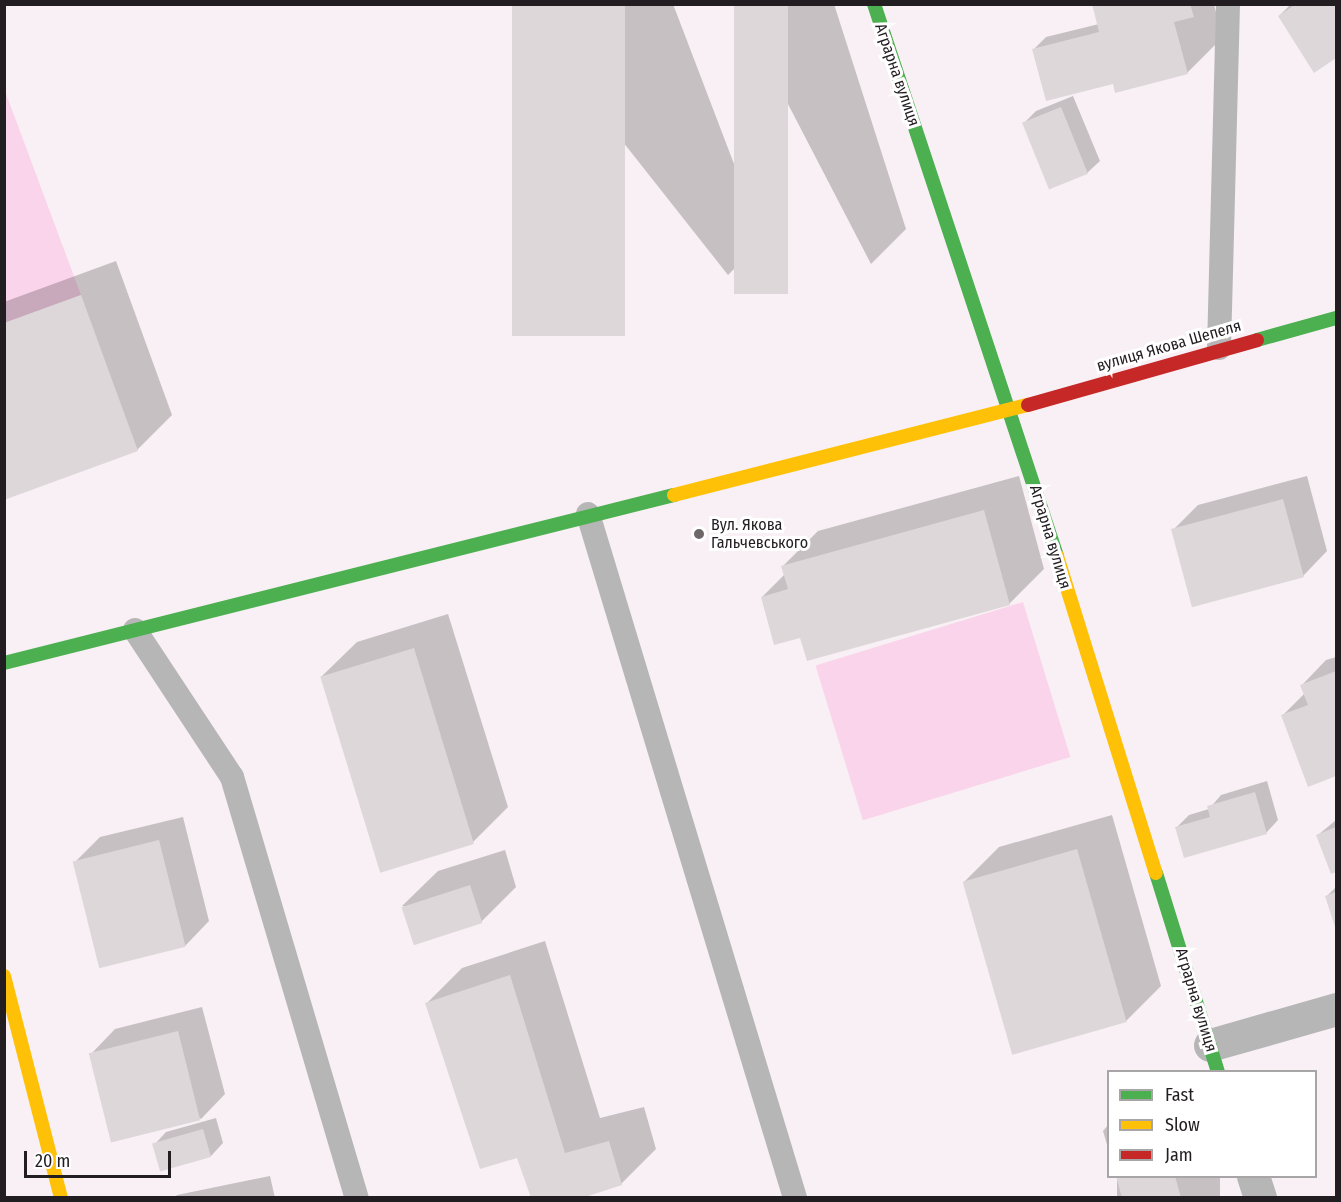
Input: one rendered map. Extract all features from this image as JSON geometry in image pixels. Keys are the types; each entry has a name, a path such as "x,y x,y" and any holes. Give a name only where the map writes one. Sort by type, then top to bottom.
{"street":[{"name":"Аграрна вулиця","path":"874,4 1011,410 1214,1058"},
{"name":"вулиця Якова Шепеля","path":"4,663 588,514 1011,410 1219,348 1336,318"},
{"path":"4,976 61,1197"},
{"path":"1214,1058 1336,1009"},
{"path":"1254,1178 1260,1197"}],"lane":[{"path":"1219,348 1228,4"},
{"path":"588,514 795,1197"},
{"path":"135,630 232,777 357,1197"}],"shaded area":[{"path":"5,91 81,295 4,323"},
{"path":"1023,602 1070,757 863,820 815,665"}],"building":[{"path":"512,4 625,4 625,336 512,336"},
{"path":"734,4 788,4 788,294 734,294"},
{"path":"1092,4 1190,4 1194,17 1174,22 1188,74 1115,93 1113,84 1046,101 1032,49 1099,32"},
{"path":"1296,4 1336,4 1336,58 1314,73 1278,16"},
{"path":"1061,107 1088,174 1049,189 1022,123"},
{"path":"81,295 138,451 4,500 4,323"},
{"path":"1283,499 1304,577 1192,607 1171,529"},
{"path":"984,510 1010,605 807,661 800,638 774,645 761,597 788,589 781,566"},
{"path":"414,648 474,844 380,873 320,677"},
{"path":"1336,671 1336,776 1308,787 1281,715 1308,705 1300,685"},
{"path":"1255,792 1267,834 1184,858 1175,827 1210,817 1207,806"},
{"path":"1336,827 1336,872 1331,874 1316,835"},
{"path":"159,840 186,947 99,968 73,862"},
{"path":"1077,849 1127,1022 1012,1055 963,882"},
{"path":"470,885 482,923 414,945 402,907"},
{"path":"1336,892 1336,930 1325,896"},
{"path":"510,975 565,1153 609,1141 622,1185 582,1198 531,1198 517,1158 480,1169 425,1003"},
{"path":"178,1031 200,1120 111,1143 89,1053"},
{"path":"203,1129 211,1157 160,1171 152,1144"},
{"path":"1117,1178 1176,1178 1181,1198 1122,1198"}],"traffic: fast":[{"path":"874,4 1057,556"},
{"path":"1257,340 1336,318"},
{"path":"4,663 674,495"},
{"path":"1156,873 1217,1070"}],"traffic: slow":[{"path":"674,495 1028,405"},
{"path":"1057,556 1156,873"},
{"path":"4,976 61,1198"}],"traffic: jam":[{"path":"1028,405 1257,340"}],"place":[{"name":"Вул. Якова Гальчевського","path":"699,534"}]}
